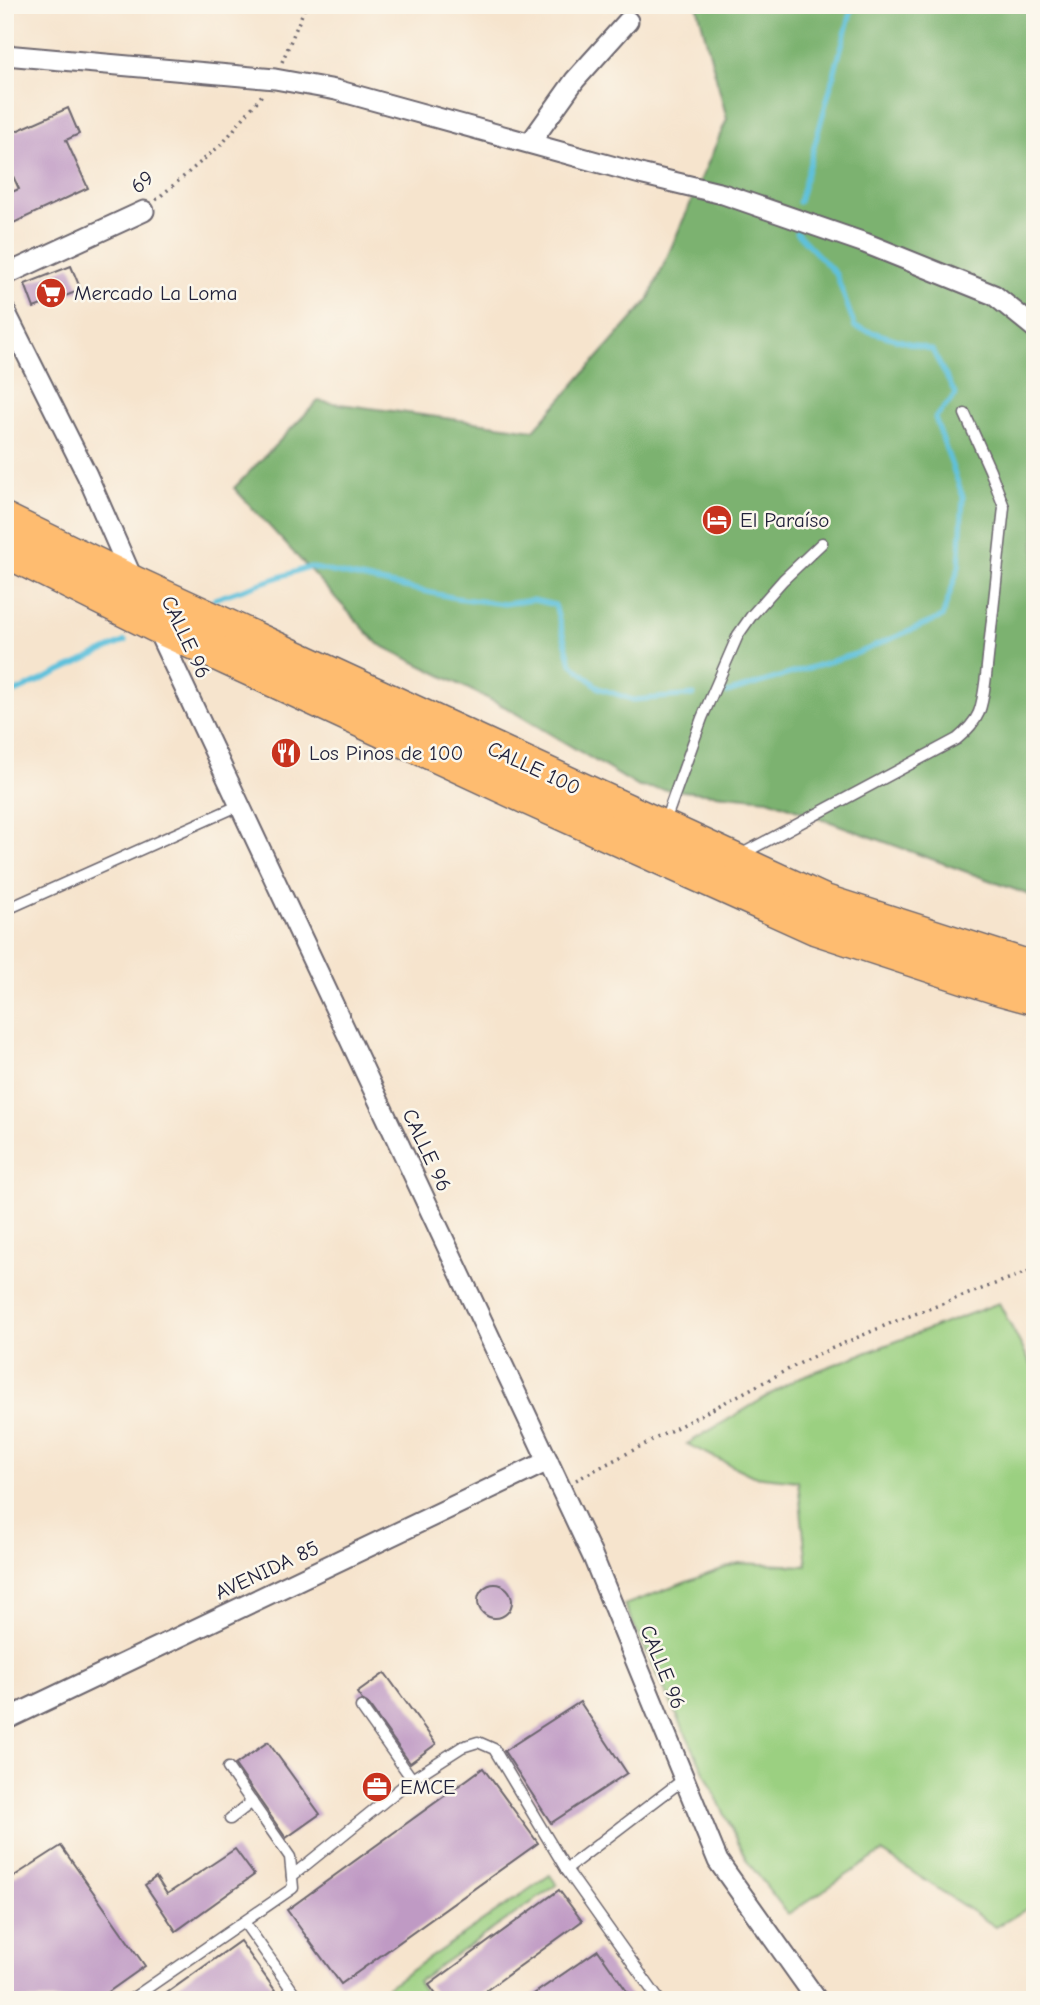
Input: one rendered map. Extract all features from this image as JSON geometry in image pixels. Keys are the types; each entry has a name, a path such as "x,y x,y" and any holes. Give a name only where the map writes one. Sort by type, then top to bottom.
{"highway":[{"name":"CALLE 100","path":"5,521 136,585 823,902 1035,970"},
{"name":"CALLE 100","path":"5,550 155,624 816,927 1035,997"}],"street":[{"path":"530,143 575,80 628,21"},
{"path":"5,55 275,79 336,90 644,175 723,194 865,243 994,295 1035,328"},
{"name":"69","path":"5,275 144,211"},
{"name":"CALLE 96","path":"5,311 11,334 88,475 136,585 593,1557 718,1861 817,2000"},
{"name":"AVENIDA 85","path":"5,1720 548,1461"}],"lane":[{"path":"732,860 957,739 978,717 983,702 1004,508 965,414"},
{"path":"663,828 702,718 738,635 783,580 821,543"},
{"path":"5,910 240,805"},
{"path":"361,1707 412,1779"},
{"path":"292,1876 412,1779 462,1748 478,1742 494,1749 566,1869 659,2000"},
{"path":"130,2000 293,1888 290,1857 229,1768"},
{"path":"566,1869 684,1779"},
{"path":"230,1819 252,1802"},
{"path":"244,1922 299,2000"}],"path":[{"name":"69","path":"144,211 223,143 275,79 306,5"},
{"path":"561,1488 812,1357 891,1323 1035,1269"}],"green space":[{"path":"697,5 1035,5 1035,897 768,799 639,787 505,707 378,644 234,488 318,401 534,430 648,301 727,119"},
{"path":"999,1303 1035,1372 1035,1904 996,1927 882,1852 788,1914 747,1861 624,1605 738,1563 807,1566 798,1481 753,1476 687,1444 798,1378"},
{"path":"550,1875 557,1885 418,1981 431,2000 368,2000"}],"building":[{"path":"68,108 79,134 66,140 88,188 5,227 5,195 19,189 5,159 5,136"},
{"path":"71,266 81,290 34,308 25,284"},
{"path":"495,1584 507,1589 512,1601 507,1613 495,1618 483,1613 478,1601 483,1589"},
{"path":"385,1673 436,1744 410,1763 357,1693"},
{"path":"580,1702 627,1773 551,1823 504,1751"},
{"path":"268,1742 320,1814 286,1838 235,1765"},
{"path":"483,1768 538,1843 341,1984 287,1910"},
{"path":"61,1846 145,1966 97,2000 5,2000 5,1882"},
{"path":"235,1849 254,1875 176,1931 145,1885 156,1877 167,1894"},
{"path":"559,1890 582,1921 473,2000 440,2000 429,1985"},
{"path":"240,1941 282,2000 157,2000"},
{"path":"598,1950 633,2000 525,2000"}],"waterway":[{"path":"799,202 853,5"},
{"path":"727,693 858,653 942,617 959,567 963,497 935,418 956,395 932,350 855,327 836,274 796,232"},
{"path":"214,599 309,567 456,598 504,604 533,600 555,605 571,663 599,688 633,700 694,695"},
{"path":"5,697 125,641"}],"place":[{"name":"Mercado La Loma","path":"51,293"},
{"name":"El Paraíso","path":"717,520"},
{"name":"Los Pinos de 100","path":"286,753"},
{"name":"EMCE","path":"377,1787"}]}
